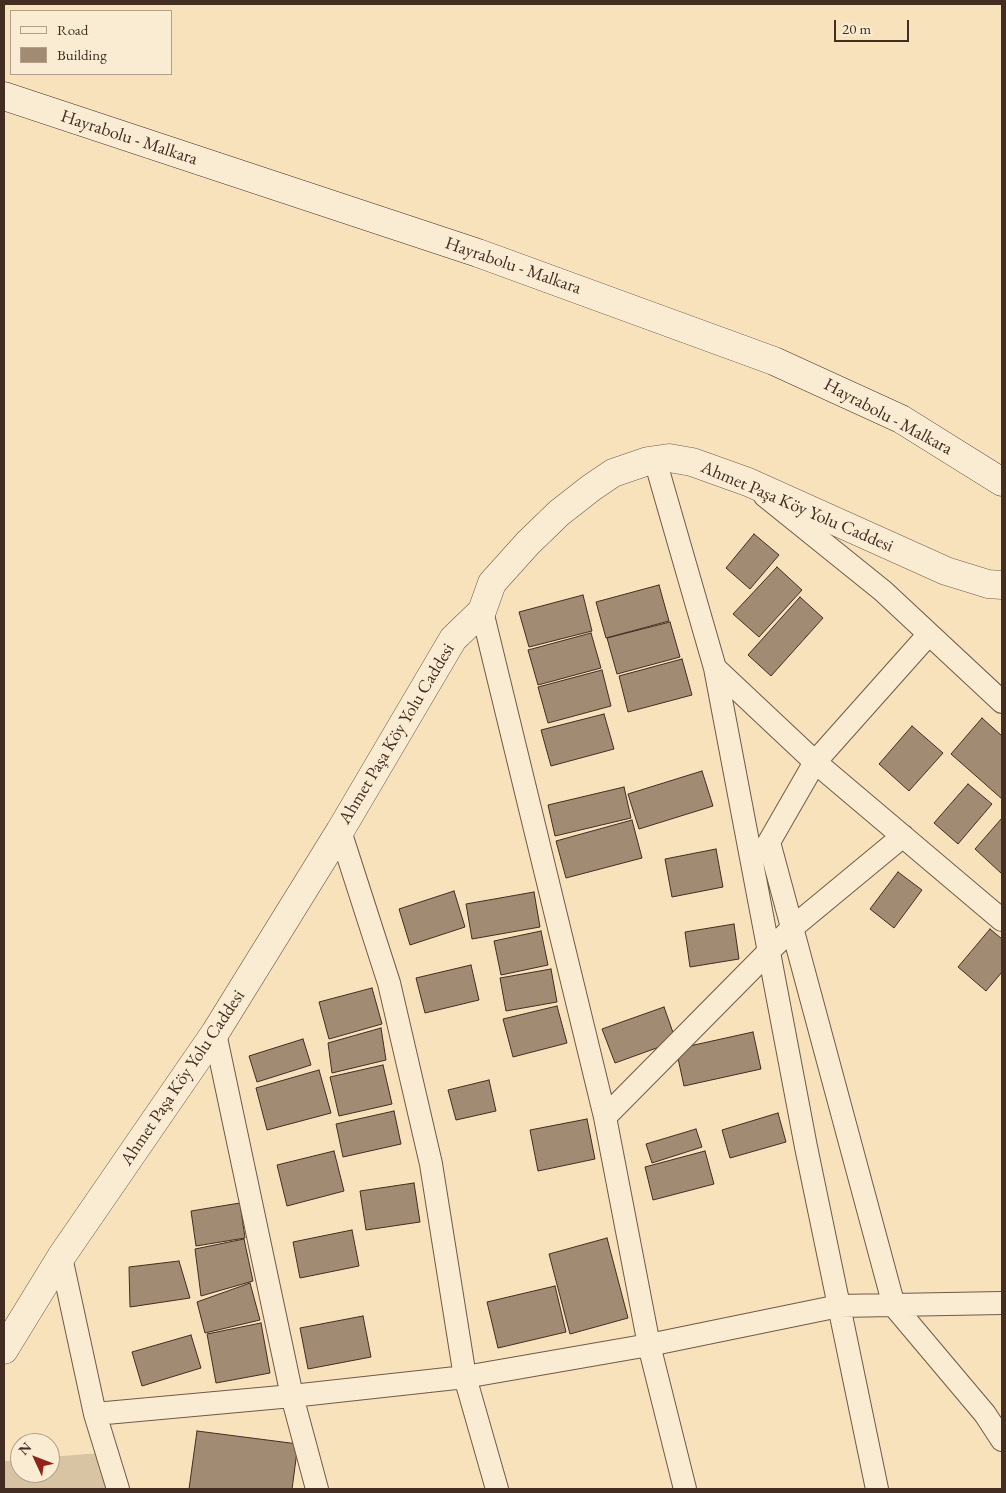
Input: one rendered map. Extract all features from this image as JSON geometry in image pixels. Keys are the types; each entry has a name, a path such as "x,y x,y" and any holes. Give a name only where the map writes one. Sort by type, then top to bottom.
{"street":[{"name":"Hayrabolu - Malkara","path":"4,96 478,254 766,357 814,377 901,419 1002,482"},
{"name":"Ahmet Paşa Köy Yolu Caddesi","path":"4,1350 61,1257 216,1033 340,831 453,639 482,611 492,583 528,543 559,513 613,474 656,460 669,458 692,462 748,482 946,571 988,584 1002,585"},
{"path":"656,460 715,668 806,1147 878,1489"},
{"path":"748,482 883,591 1002,702"},
{"path":"482,611 604,1117 649,1345 685,1489"},
{"path":"929,634 816,762 769,842 894,1306 985,1414 1002,1440"},
{"path":"715,668 816,762 1002,920"},
{"path":"340,831 389,983 430,1164 465,1377 497,1489"},
{"path":"604,1117 793,927 903,836"},
{"path":"216,1033 292,1396 316,1489"},
{"path":"61,1257 95,1414 118,1489"},
{"path":"95,1414 292,1396 465,1377 649,1345 839,1306 1002,1303"}],"shaded area":[{"path":"100,1453 109,1489 4,1489 4,1461 10,1461 10,1483 60,1483 60,1456"}],"building":[{"path":"754,534 779,555 750,589 726,568"},
{"path":"777,567 802,590 759,637 733,614"},
{"path":"659,585 669,621 606,638 596,602"},
{"path":"583,595 592,631 529,647 519,612"},
{"path":"800,597 823,618 771,676 748,655"},
{"path":"670,622 680,657 617,674 607,638"},
{"path":"591,633 601,668 538,685 528,650"},
{"path":"682,659 692,695 628,712 619,676"},
{"path":"602,670 611,706 548,723 538,687"},
{"path":"604,714 614,749 551,766 541,730"},
{"path":"982,718 1002,736 1002,799 951,754"},
{"path":"912,726 943,753 909,791 879,764"},
{"path":"702,771 713,806 639,829 628,794"},
{"path":"968,784 992,804 958,844 934,823"},
{"path":"624,787 631,818 555,836 548,805"},
{"path":"1002,818 1002,874 975,849"},
{"path":"632,820 642,858 566,878 556,841"},
{"path":"716,849 723,887 672,897 665,859"},
{"path":"898,872 922,890 894,928 870,909"},
{"path":"454,891 465,927 410,945 399,909"},
{"path":"534,892 540,927 472,939 466,904"},
{"path":"734,924 739,959 690,967 685,932"},
{"path":"990,929 1002,939 1002,972 986,991 958,967"},
{"path":"541,931 548,965 501,975 494,941"},
{"path":"471,965 479,1000 425,1013 416,978"},
{"path":"551,969 557,1002 506,1011 500,978"},
{"path":"372,988 382,1024 329,1039 319,1002"},
{"path":"557,1006 567,1043 513,1057 503,1019"},
{"path":"664,1007 676,1041 615,1063 602,1029"},
{"path":"381,1028 386,1060 332,1073 328,1043"},
{"path":"753,1032 761,1069 684,1086 676,1049"},
{"path":"303,1039 311,1065 257,1082 249,1056"},
{"path":"383,1065 392,1104 339,1116 330,1077"},
{"path":"319,1070 331,1113 267,1130 256,1088"},
{"path":"489,1080 496,1111 456,1120 448,1090"},
{"path":"394,1111 401,1144 343,1157 336,1124"},
{"path":"778,1113 786,1142 730,1158 722,1130"},
{"path":"587,1119 595,1159 538,1171 530,1130"},
{"path":"696,1129 702,1147 652,1163 646,1144"},
{"path":"334,1151 344,1191 287,1206 277,1165"},
{"path":"705,1151 714,1184 653,1200 645,1167"},
{"path":"414,1183 420,1222 366,1230 360,1191"},
{"path":"240,1203 245,1238 196,1246 191,1211"},
{"path":"352,1230 359,1266 300,1278 293,1242"},
{"path":"607,1238 628,1318 570,1334 549,1254"},
{"path":"244,1239 253,1281 201,1296 195,1249"},
{"path":"179,1261 190,1298 130,1307 129,1267"},
{"path":"250,1283 260,1320 205,1333 197,1302"},
{"path":"555,1286 566,1332 498,1348 487,1302"},
{"path":"363,1316 371,1357 308,1369 300,1328"},
{"path":"261,1323 270,1373 216,1383 207,1334"},
{"path":"191,1335 201,1368 142,1386 132,1352"},
{"path":"197,1431 298,1444 292,1489 189,1489"}]}
